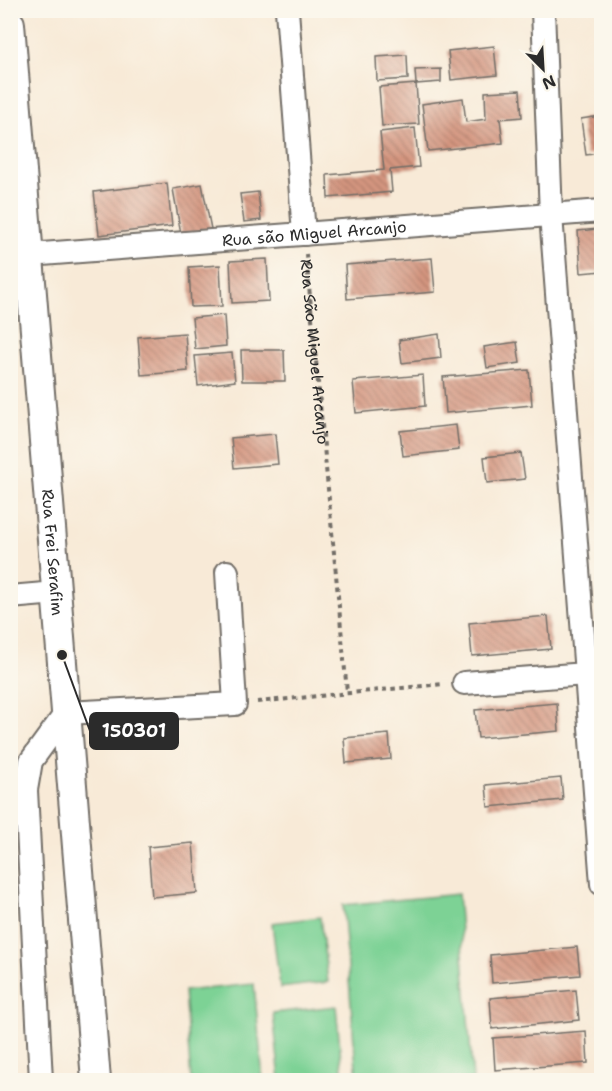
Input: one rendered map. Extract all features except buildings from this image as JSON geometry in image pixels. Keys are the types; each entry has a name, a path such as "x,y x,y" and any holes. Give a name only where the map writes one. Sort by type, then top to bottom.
{"main road":[{"name":"Rua Frei Serafim","path":"10,24 96,1080"}],"street":[{"name":"Rua São Miguel Arcanjo","path":"287,10 304,234"},
{"path":"543,10 551,215 594,674 602,885"},
{"name":"Rua são Miguel Arcanjo","path":"29,255 602,211"},
{"path":"41,1080 26,790 31,761 66,713 235,704 227,572"},
{"path":"10,597 56,593"},
{"path":"464,683 594,674"}],"path":[{"name":"Rua São Miguel Arcanjo","path":"304,234 347,692"},
{"path":"235,704 464,683"}],"green space":[{"path":"458,894 473,1080 357,1080 343,905"},
{"path":"320,917 328,982 280,988 272,923"},
{"path":"254,984 263,1080 191,1080 184,991"},
{"path":"336,1006 343,1080 280,1080 273,1013"}],"place":[{"name":"150301","path":"62,655"}]}
